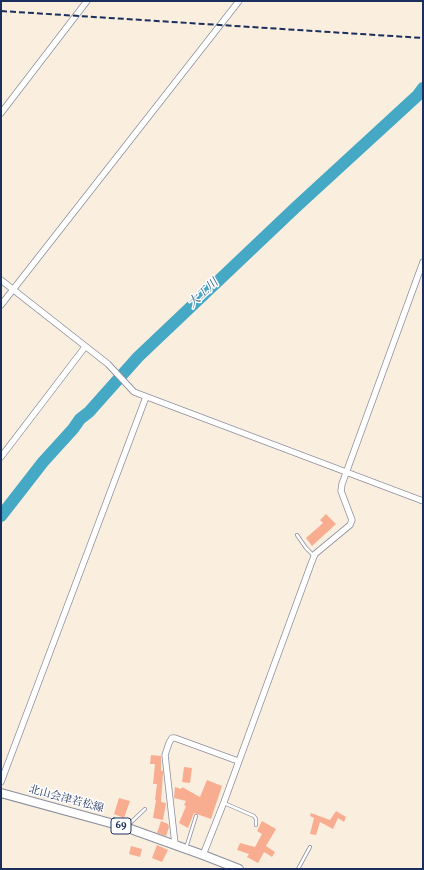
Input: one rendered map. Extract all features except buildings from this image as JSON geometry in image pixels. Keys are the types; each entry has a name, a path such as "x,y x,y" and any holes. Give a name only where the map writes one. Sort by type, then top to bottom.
{"main road":[{"name":"北山会津若松線","path":"1,793 126,828 203,854 239,869"}],"street":[{"path":"1,113 87,1"},
{"path":"1,305 239,1"},
{"path":"203,854 224,802 314,556 350,525 352,520 341,490 346,472 423,262"},
{"path":"1,280 108,364 134,392 423,501"},
{"path":"1,457 85,347"},
{"path":"1,782 146,397"},
{"path":"175,844 165,755 169,742 172,738 238,761"}],"lane":[{"path":"297,535 314,556"},
{"path":"224,802 254,816 256,819 256,825"},
{"path":"126,828 145,809"},
{"path":"186,848 196,816"},
{"path":"298,869 310,847"}],"waterway":[{"name":"大工川","path":"1,516 43,462 73,429 80,419 89,412 138,357 295,208 417,96 423,88"}],"railway":[{"path":"1,11 423,38"}]}
